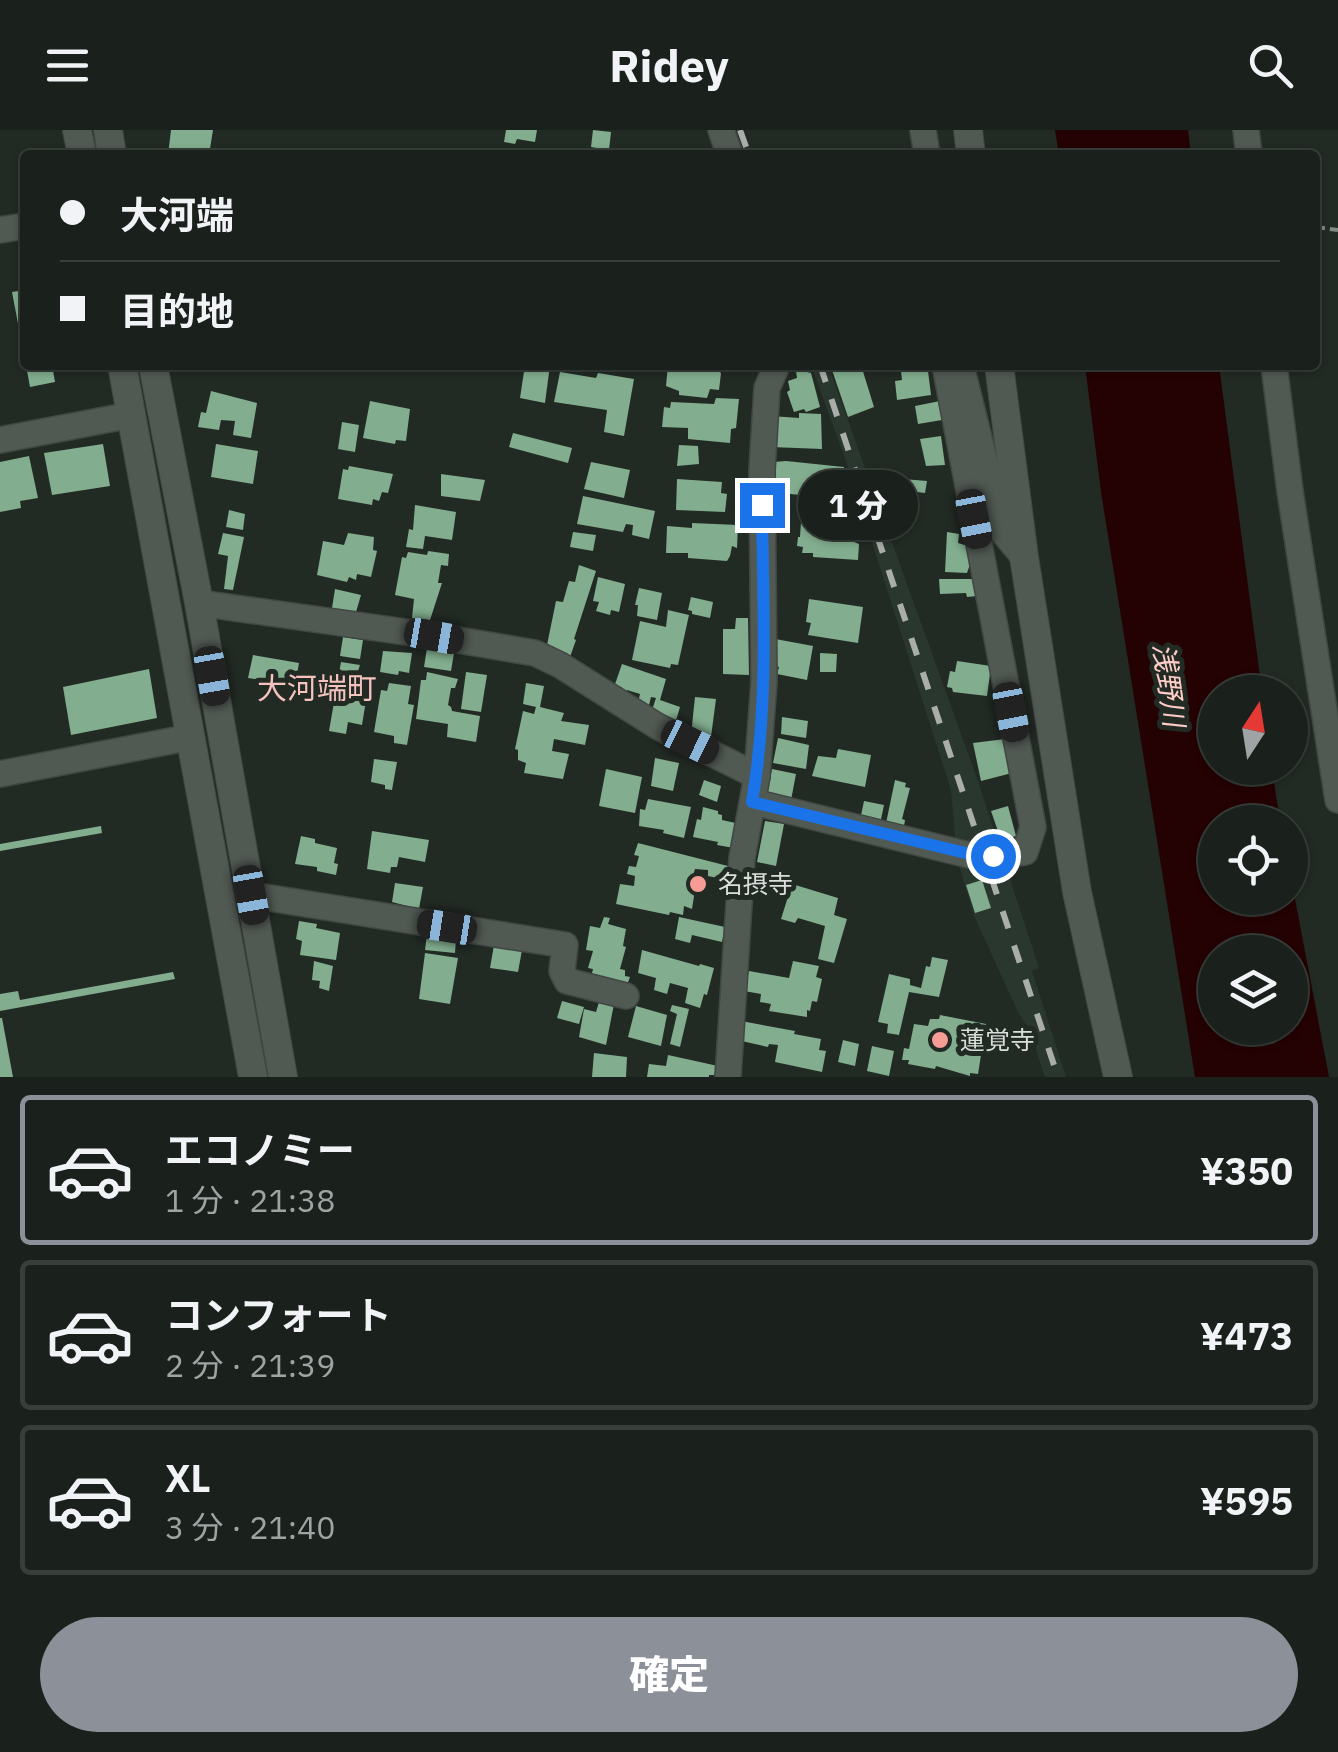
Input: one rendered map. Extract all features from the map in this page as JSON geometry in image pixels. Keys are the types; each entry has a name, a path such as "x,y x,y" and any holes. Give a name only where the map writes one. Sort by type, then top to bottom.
{"street":[{"path":"123,370 253,1077"},
{"path":"154,370 282,1077"},
{"path":"728,1077 742,858 757,776 764,682 762,470 767,388 774,370"},
{"path":"752,802 970,854 1026,852 1033,827 946,370"},
{"path":"961,370 1002,531 1024,557"},
{"path":"1000,370 1024,557 1077,892 1118,1077"},
{"path":"1275,370 1338,800"},
{"path":"0,440 132,415"},
{"path":"199,603 535,653 657,726 757,776"},
{"path":"0,774 191,737"},
{"path":"251,895 565,946 562,972 567,981 626,996"}],"shaded area":[{"path":"813,370 830,370 978,781 1039,968 1032,971 1066,1077 1045,1077 1030,1032 974,916 957,858 951,790 846,461"}],"water":[{"path":"1055,130 1188,130 1190,150 1058,150"},
{"name":"浅野川","path":"1086,370 1220,370 1260,675 1198,675 1198,785 1275,785 1277,805 1198,805 1198,915 1298,915 1302,935 1198,935 1198,1045 1308,1045 1308,967 1329,1077 1195,1077 1101,492"}],"building":[{"path":"171,130 213,130 210,150 169,150"},
{"path":"506,130 537,130 535,142 504,142"},
{"path":"593,130 611,132 609,150 591,147"},
{"path":"20,291 20,334 12,292"},
{"path":"27,370 53,370 55,382 30,387"},
{"path":"524,370 549,370 545,403 520,398"},
{"path":"668,370 721,373 719,390 710,389 707,398 679,395 679,391 666,386"},
{"path":"832,370 863,370 874,407 848,417"},
{"path":"895,370 928,371 931,395 897,400 895,381 902,380 901,371"},
{"path":"796,371 811,373 820,407 794,412 787,392 788,381 797,378"},
{"path":"560,372 634,379 624,436 604,432 607,410 554,402"},
{"path":"211,391 257,403 251,438 233,435 235,421 221,420 219,430 198,427"},
{"path":"716,398 739,399 730,443 688,439 688,428 662,427 664,407 670,408 671,402 714,404"},
{"path":"370,401 410,409 406,441 396,440 395,444 363,438"},
{"path":"940,401 942,420 918,424 915,406"},
{"path":"799,413 821,414 822,449 771,447 771,416 799,418"},
{"path":"342,422 359,425 355,452 338,449"},
{"path":"513,433 572,448 568,463 509,447"},
{"path":"941,436 945,465 926,466 920,439"},
{"path":"103,444 110,486 52,495 44,453"},
{"path":"216,444 258,451 253,484 211,477"},
{"path":"679,445 698,446 699,464 677,466"},
{"path":"29,456 38,498 20,501 21,508 0,512 0,462"},
{"path":"591,462 630,470 624,498 584,489"},
{"path":"774,462 844,467 841,491 834,490 833,504 819,502 819,497 781,493 783,482 771,479"},
{"path":"349,466 393,474 388,493 382,492 379,501 373,499 372,505 338,499 343,469 348,470"},
{"path":"870,472 902,474 903,479 927,481 925,493 909,491 907,503 900,501 900,495 886,494 885,499 879,499"},
{"path":"441,474 485,480 480,501 441,496"},
{"path":"677,479 722,482 721,493 727,494 725,512 676,510"},
{"path":"583,496 655,511 649,539 632,535 633,525 626,524 623,532 577,524"},
{"path":"415,505 456,512 452,540 425,536 423,549 406,547 409,529 413,530"},
{"path":"802,507 856,512 854,542 859,544 858,560 802,553 803,547 797,546"},
{"path":"229,510 245,514 243,530 226,527"},
{"path":"692,523 738,525 737,548 732,546 727,561 666,553 667,526 692,528"},
{"path":"573,532 596,535 593,551 570,547"},
{"path":"947,532 959,534 958,543 968,546 967,556 972,558 967,573 945,572"},
{"path":"223,533 244,537 233,590 224,589 228,556 218,554"},
{"path":"348,533 374,537 373,550 377,551 371,577 357,574 356,580 349,577 347,582 317,575 323,541 344,545"},
{"path":"428,551 449,554 448,566 441,565 438,583 442,583 430,620 412,618 414,599 395,595 402,557 406,558 408,552 427,555"},
{"path":"579,565 596,571 570,657 547,645 556,601 563,602 569,581 575,582"},
{"path":"598,577 625,584 619,612 611,610 610,615 596,611 599,602 593,601"},
{"path":"939,579 974,579 977,596 940,594"},
{"path":"639,588 662,593 657,620 637,616"},
{"path":"335,589 361,595 356,612 332,608"},
{"path":"691,597 713,602 710,618 688,610"},
{"path":"809,599 863,607 858,643 808,635"},
{"path":"668,610 689,615 678,665 671,664 670,668 632,660 640,621 666,627"},
{"path":"736,618 748,618 749,675 723,674 723,629 735,629"},
{"path":"343,637 363,640 360,659 340,656"},
{"path":"770,638 813,646 807,680 777,674 779,667 768,665"},
{"path":"427,648 454,653 451,671 424,667"},
{"path":"383,651 412,653 409,673 380,672"},
{"path":"820,653 837,654 836,672 820,672"},
{"path":"253,655 299,663 295,686 282,684 282,689 272,688 273,682 248,678"},
{"path":"957,661 991,666 987,696 953,692 947,687"},
{"path":"341,662 360,665 357,674 370,676 362,725 348,722 346,734 329,731"},
{"path":"622,664 666,679 660,700 680,707 674,727 649,719 656,698 651,697 648,709 637,707 640,694 627,690 625,696 620,693 622,687 614,687"},
{"path":"149,669 157,718 71,735 63,687"},
{"path":"427,672 458,679 455,688 451,688 448,705 452,711 480,716 476,742 447,737 448,724 416,719 421,680 426,680"},
{"path":"466,672 487,675 481,712 461,709"},
{"path":"389,683 411,686 408,704 414,705 407,745 394,743 394,736 374,732 381,690 387,691"},
{"path":"526,683 544,686 540,707 564,713 561,721 589,725 585,745 554,739 552,751 569,754 563,779 524,773 526,763 518,760 515,749 523,711 534,714 536,707 523,704"},
{"path":"695,697 716,699 711,737 691,735"},
{"path":"782,717 808,721 806,738 781,734"},
{"path":"778,738 809,745 806,769 773,763"},
{"path":"1005,739 1012,773 981,781 973,743"},
{"path":"838,749 871,755 865,787 812,776 818,756 836,758"},
{"path":"655,758 679,763 673,791 651,786"},
{"path":"374,759 397,762 392,790 371,782"},
{"path":"606,769 642,777 635,813 599,806"},
{"path":"772,769 796,774 791,800 767,796"},
{"path":"704,780 721,786 717,802 699,795"},
{"path":"895,780 910,788 902,819 903,832 885,828"},
{"path":"648,799 691,807 684,838 639,826 640,809 645,810"},
{"path":"864,801 884,805 880,824 860,820"},
{"path":"1008,806 1016,836 1001,840 991,811"},
{"path":"703,807 718,811 722,820 740,824 734,848 693,837"},
{"path":"765,821 784,824 776,866 757,862"},
{"path":"101,826 102,833 0,851 0,844"},
{"path":"372,831 429,840 425,862 399,857 397,867 391,867 390,873 367,869"},
{"path":"301,836 337,848 336,875 295,864"},
{"path":"638,843 728,866 727,880 708,876 708,870 695,869 689,889 695,890 692,909 684,906 683,915 616,904 620,884 634,886 635,876 627,874 629,866 636,867"},
{"path":"755,873 774,879 771,894 751,889"},
{"path":"982,880 991,908 975,913 966,885"},
{"path":"395,883 423,887 419,909 392,902"},
{"path":"792,884 838,898 834,915 847,919 834,963 818,959 825,926 798,918 795,923 781,919"},
{"path":"604,917 610,918 608,924 626,929 620,969 630,977 627,985 591,977 593,969 588,968 593,951 586,950 590,926 600,928"},
{"path":"679,917 725,927 722,942 692,935 690,943 675,939"},
{"path":"299,921 340,933 336,960 300,955 302,941 296,939"},
{"path":"427,934 456,939 455,953 425,950"},
{"path":"494,945 522,950 518,972 490,968"},
{"path":"642,950 714,968 700,1008 685,1003 688,988 670,983 667,994 654,990 656,978 638,973"},
{"path":"425,953 458,958 450,1004 419,999"},
{"path":"932,957 948,960 939,997 909,992 899,1035 887,1033 888,1024 878,1022 889,974 910,979 910,985 921,988"},
{"path":"314,961 333,966 329,991 319,988 320,981 312,980"},
{"path":"793,961 819,966 816,977 822,979 817,1002 812,1001 807,1017 769,1011 771,1004 760,1002 761,994 744,991 749,971 789,978"},
{"path":"173,972 175,979 0,1011 0,994 18,991 20,1000"},
{"path":"562,1001 584,1007 579,1024 557,1018"},
{"path":"599,1002 614,1004 606,1045 579,1037 584,1009 596,1012"},
{"path":"672,1005 689,1009 680,1047 670,1044 677,1014 670,1011"},
{"path":"636,1006 667,1015 661,1046 628,1037"},
{"path":"940,1015 986,1024 978,1074 970,1076 902,1060 904,1048 909,1049 914,1024 928,1026 930,1019 939,1019"},
{"path":"2,1018 13,1077 0,1077"},
{"path":"741,1021 821,1039 819,1050 826,1051 822,1072 775,1062 778,1045 768,1047 737,1040"},
{"path":"843,1040 859,1044 855,1066 838,1062"},
{"path":"872,1046 894,1051 889,1076 867,1071"},
{"path":"594,1053 627,1057 626,1077 592,1077"},
{"path":"668,1055 718,1066 716,1075 647,1077 649,1064 666,1066"}],"railway":[{"path":"740,130 747,150"},
{"path":"822,370 1058,1077"}],"place":[{"name":"名摂寺","path":"698,884"},
{"name":"蓮覚寺","path":"940,1040"}],"district":[{"name":"大河端町","path":"317,689"}],"route":[{"path":"762,505 764,682 752,802 970,854 993,856"}]}
